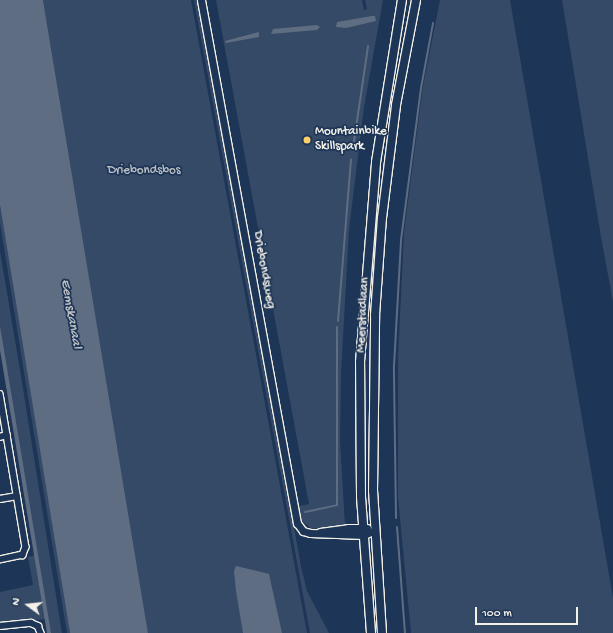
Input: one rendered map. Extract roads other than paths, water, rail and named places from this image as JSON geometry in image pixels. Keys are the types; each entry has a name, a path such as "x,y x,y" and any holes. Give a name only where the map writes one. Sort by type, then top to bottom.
{"main road":[{"name":"Meerstadlaan","path":"371,633 359,449 360,362 368,238 386,91 402,0"},
{"name":"Meerstadlaan","path":"382,633 375,530 373,421 375,314 382,218 396,105 416,0"}],"street":[{"name":"Driebondsweg","path":"201,0 295,516 303,531 314,533 375,530"},
{"path":"0,394 26,551 20,556 0,560"},
{"path":"0,437 7,435"},
{"path":"0,499 17,496"},
{"path":"0,626 31,623 38,626 41,633"}],"water":[{"name":"Eemskanaal","path":"0,0 43,0 148,633 70,633 0,205"},
{"path":"375,16 376,21 346,28 336,27 337,22"},
{"path":"317,25 320,27 317,30 271,34 273,29"},
{"path":"259,32 259,37 226,43 225,41"},
{"path":"0,326 51,633 47,633 0,350"},
{"path":"236,566 269,574 282,633 243,633 236,591 234,571"}],"waterway":[{"path":"396,518 394,366 401,240 421,88 433,23"},
{"path":"353,148 368,46"},
{"path":"338,321 351,160"},
{"path":"305,512 337,505 337,327"},
{"path":"397,527 405,633"}],"place":[{"name":"Mountainbike Skillspark","path":"307,140"}],"park label":[{"name":"Driebondsbos","path":"144,171"}]}
